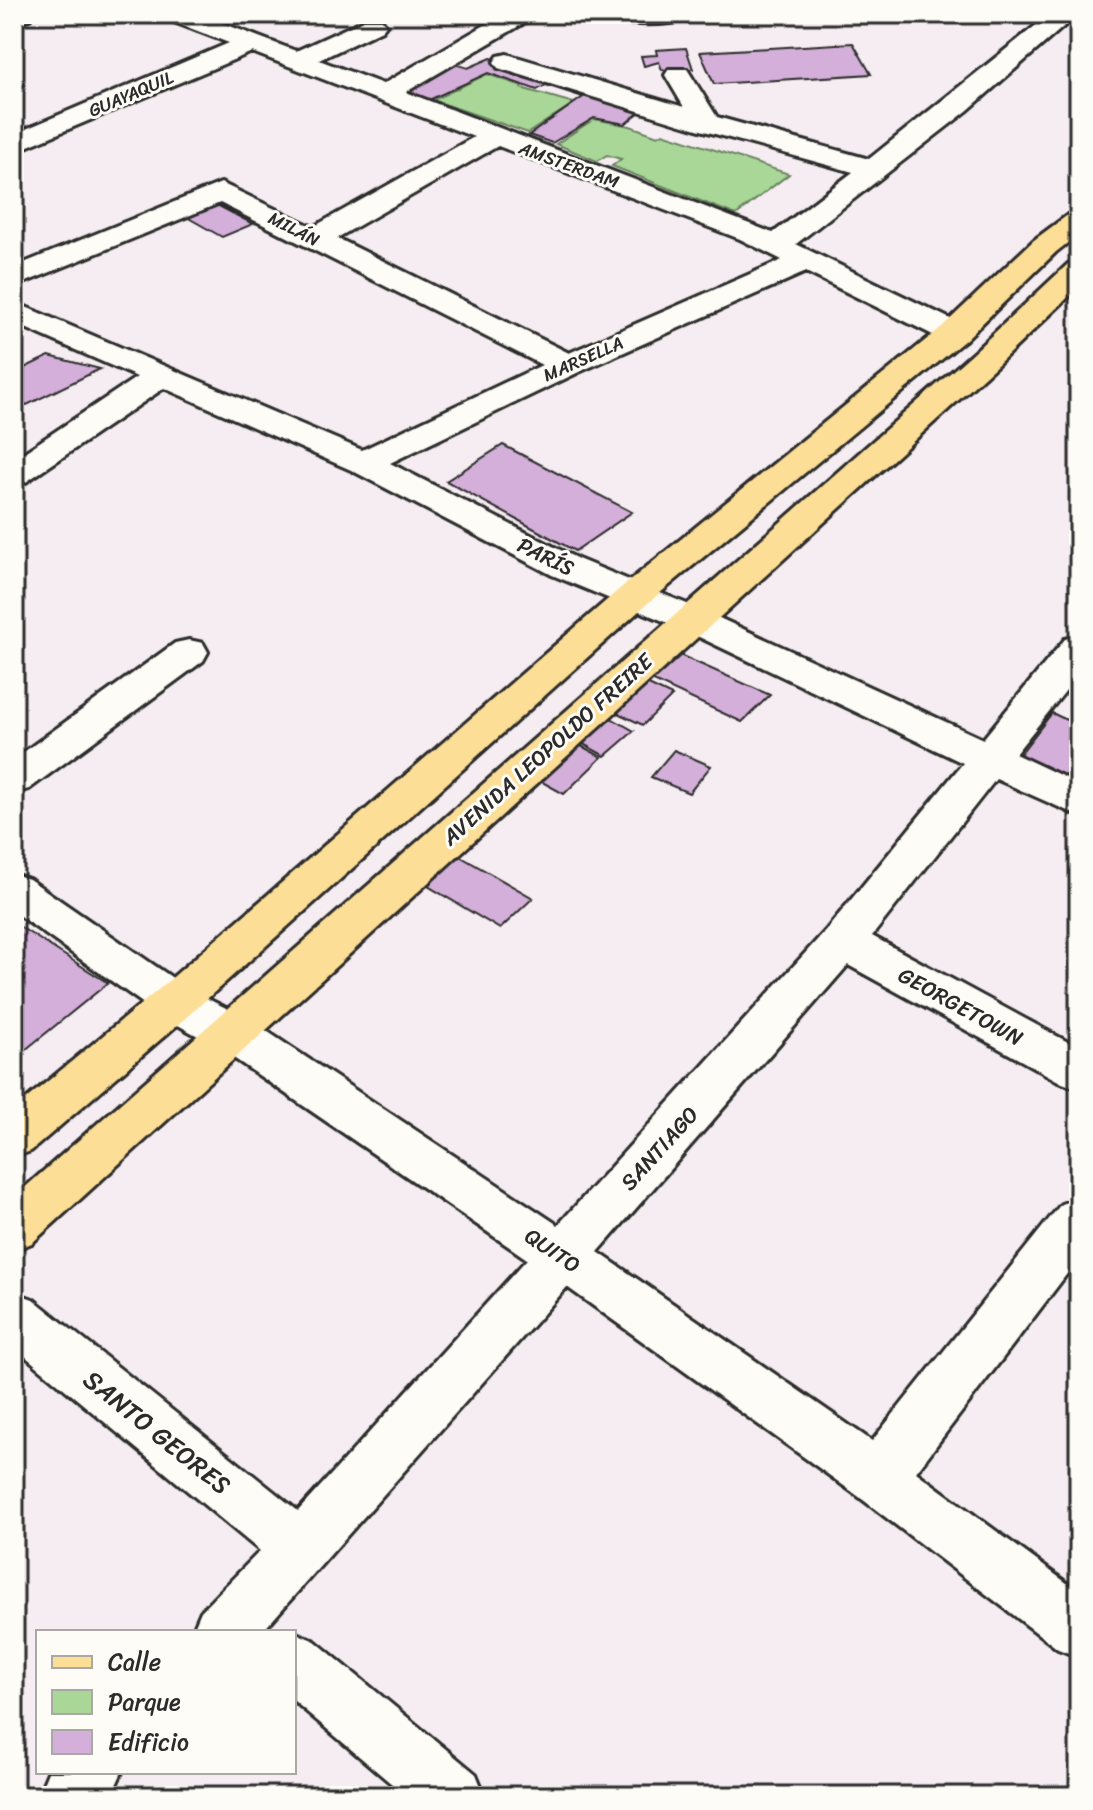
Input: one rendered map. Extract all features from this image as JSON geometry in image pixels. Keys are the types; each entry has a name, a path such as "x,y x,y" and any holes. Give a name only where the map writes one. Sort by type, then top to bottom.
{"main road":[{"path":"14,1137 174,1002 635,595 954,333 1045,246 1079,220"},
{"name":"AVENIDA LEOPOLDO FREIRE","path":"14,1228 986,358 1079,270"}],"street":[{"path":"14,16 21,14"},
{"name":"AMSTERDAM","path":"175,14 763,239 954,333"},
{"path":"384,94 522,14"},
{"path":"617,14 659,17 681,14"},
{"path":"1016,56 981,51 1028,14"},
{"path":"763,239 870,155 1016,56 1065,14"},
{"path":"295,61 373,25"},
{"name":"GUAYAQUIL","path":"14,144 249,44"},
{"path":"507,62 841,160 870,155"},
{"path":"678,75 707,123"},
{"path":"313,239 494,137"},
{"path":"763,239 841,160"},
{"name":"MILÁN","path":"14,278 221,192 568,365"},
{"name":"MARSELLA","path":"363,463 568,365 806,261"},
{"name":"PARÍS","path":"14,311 363,463 565,567 691,619 1079,801"},
{"path":"14,475 160,376"},
{"name":"SANTIAGO","path":"239,1626 301,1549 843,941 1079,648"},
{"path":"14,779 189,652"},
{"name":"QUITO","path":"14,890 174,1002 233,1033 563,1256 878,1477 1079,1628"},
{"name":"GEORGETOWN","path":"843,941 1079,1070"},
{"path":"878,1477 1079,1219"},
{"name":"SANTO GEORES","path":"14,1315 301,1549"},
{"path":"296,1664 454,1796"},
{"path":"69,1796 89,1774"}],"green space":[{"path":"487,74 521,88 574,103 528,133 433,100"},
{"path":"594,119 630,126 658,136 663,133 789,174 736,215 612,166 621,159 607,155 597,161 556,144"}],"building":[{"path":"853,43 871,74 714,84 700,52"},
{"path":"686,48 693,69 662,70 659,62 644,66 641,56 657,55 656,50"},
{"path":"491,58 594,90 641,111 625,124 594,118 552,143 529,135 583,97 546,85 537,90 488,73 429,100 402,92 455,64 468,68"},
{"path":"217,205 253,224 222,237 185,216"},
{"path":"49,356 100,369 27,405 14,400 14,373"},
{"path":"503,445 632,512 575,551 446,481"},
{"path":"673,652 770,695 742,722 647,678"},
{"path":"640,681 672,696 643,725 611,710"},
{"path":"1052,713 1079,726 1079,766 1069,779 1017,758"},
{"path":"604,714 634,731 605,756 574,739"},
{"path":"572,741 602,757 564,794 533,777"},
{"path":"674,750 711,766 689,793 651,777"},
{"path":"456,854 533,898 500,929 423,883"},
{"path":"17,925 108,983 14,1059 14,927"}]}
